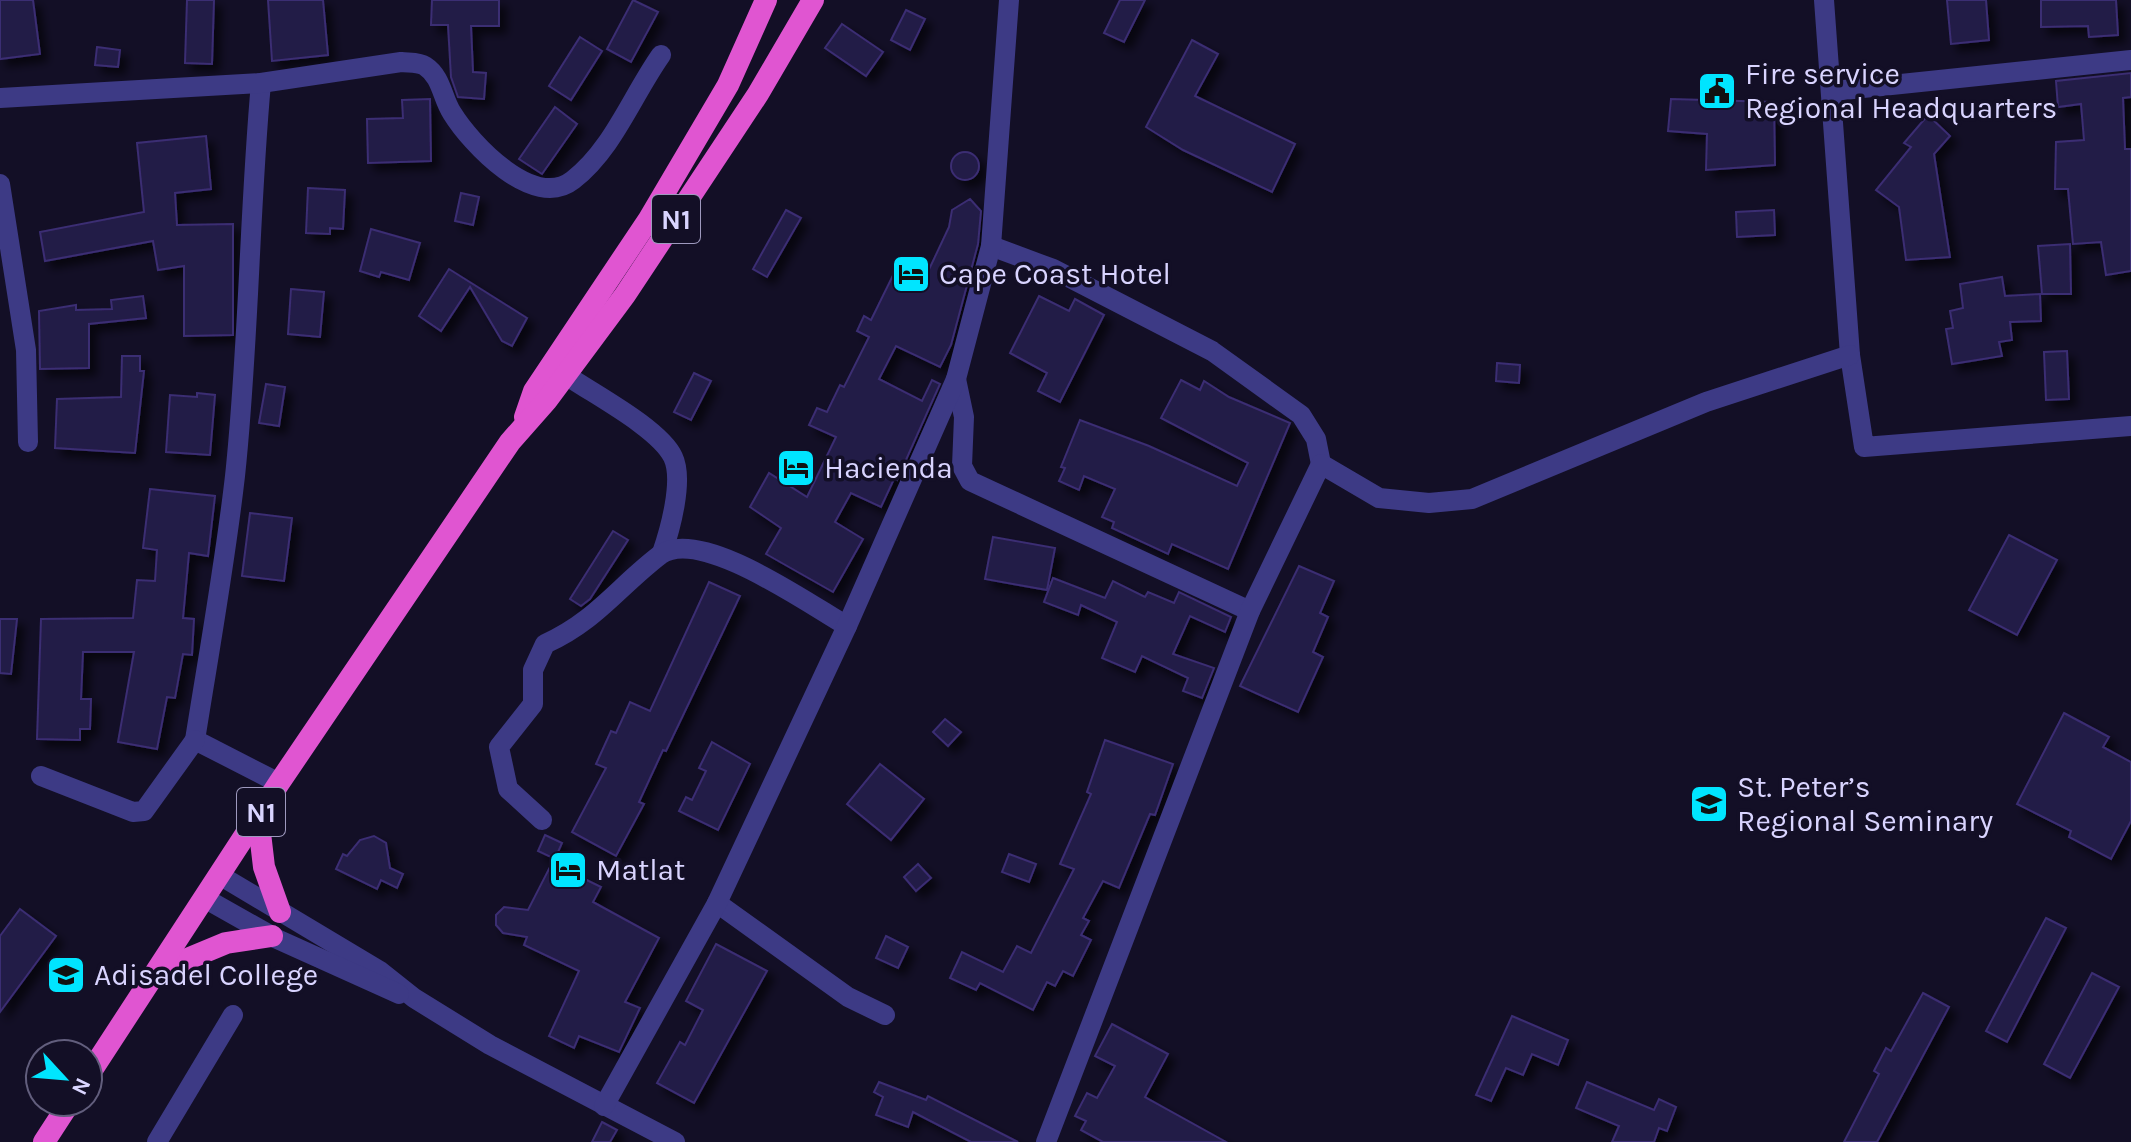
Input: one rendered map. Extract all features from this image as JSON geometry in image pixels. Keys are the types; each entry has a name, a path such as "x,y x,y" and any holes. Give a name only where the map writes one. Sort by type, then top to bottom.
{"highway":[{"name":"N1","path":"522,425 534,391 649,219 728,85 766,0"},
{"name":"N1","path":"104,1052 279,783 522,425 566,375 665,236 758,94 813,0"},
{"path":"258,816 264,867 280,912"},
{"path":"160,970 200,951 272,936"},
{"path":"44,1142 60,1118"}],"street":[{"path":"604,1106 717,903 847,626 956,379 991,246 1009,0"},
{"path":"1824,0 1834,91 1850,355 1864,447 2131,426"},
{"path":"0,98 261,83 401,62 424,65 438,78 450,111 482,152 526,183 550,190 572,182 599,153 661,55"},
{"path":"1834,91 2131,60"},
{"path":"41,776 133,812 144,811 195,740 235,476 250,290 254,161 261,83"},
{"path":"0,184 26,350 28,442"},
{"path":"991,246 1053,269 1212,351 1301,415 1316,439 1321,464 1250,611 1046,1142"},
{"path":"1321,464 1379,498 1429,503 1472,499 1706,402 1850,355"},
{"path":"542,820 508,789 499,747 533,704 533,670 545,644 576,630 662,553 674,521 674,459 661,440 566,375"},
{"path":"956,379 964,417 962,466 970,481 1250,611"},
{"path":"662,553 687,549 725,556 847,626"},
{"path":"195,740 279,783"},
{"path":"221,876 380,971 414,998 490,1045 675,1142"},
{"path":"206,899 272,936 393,993 414,998"},
{"path":"717,903 848,997 885,1015"},
{"path":"157,1142 233,1015"}],"building":[{"path":"0,0 33,0 40,54 0,59"},
{"path":"187,0 214,0 212,64 185,63"},
{"path":"268,0 323,0 328,55 272,61"},
{"path":"432,0 499,0 499,26 471,26 473,72 486,73 484,99 458,97 451,77 448,25 431,25"},
{"path":"633,0 658,12 631,62 607,49"},
{"path":"1120,0 1145,0 1124,42 1104,33"},
{"path":"1947,0 1986,0 1989,40 1951,44"},
{"path":"2041,0 2116,0 2118,35 2089,37 2088,26 2041,27"},
{"path":"906,10 925,19 910,50 891,40"},
{"path":"842,24 883,52 866,76 825,48"},
{"path":"580,37 602,51 571,100 549,86"},
{"path":"1192,40 1218,54 1195,96 1295,144 1272,192 1183,150 1146,127"},
{"path":"97,47 120,50 118,67 95,65"},
{"path":"2131,73 2131,97 2123,98 2125,149 2131,149 2131,271 2106,275 2101,242 2073,244 2068,189 2055,189 2056,142 2084,140 2081,104 2058,107 2056,81"},
{"path":"430,99 431,161 368,163 367,119 403,118 402,100"},
{"path":"1671,99 1774,102 1775,165 1706,170 1707,134 1668,131"},
{"path":"555,107 577,124 542,174 519,159"},
{"path":"1928,115 1950,136 1934,154 1950,257 1906,260 1899,207 1876,190 1911,147 1904,143"},
{"path":"206,136 211,189 175,193 177,225 233,224 233,335 184,336 184,266 158,270 153,241 45,261 40,232 144,212 137,143"},
{"path":"965,152 975,156 979,166 975,176 965,180 955,176 951,166 955,156"},
{"path":"308,188 345,190 343,229 330,228 330,234 306,233"},
{"path":"461,193 479,197 473,225 455,221"},
{"path":"970,199 981,211 978,244 951,345 940,367 896,346 879,379 922,401 932,380 940,384 897,480 894,479 881,507 851,493 835,522 863,539 833,592 766,554 781,528 750,507 769,473 807,497 836,437 809,425 817,408 827,412 840,385 844,387 869,337 857,331 864,316 871,320 898,265 925,278 949,227 952,210"},
{"path":"786,210 801,218 767,277 753,269"},
{"path":"1774,210 1775,235 1737,237 1736,212"},
{"path":"371,229 420,243 409,280 381,272 379,277 360,271"},
{"path":"2070,244 2071,294 2042,294 2038,246"},
{"path":"449,269 527,318 512,346 502,341 470,287 441,331 419,316"},
{"path":"2002,277 2005,296 2040,294 2041,321 2010,322 2012,340 1999,342 2002,356 1952,364 1946,329 1953,328 1950,311 1963,308 1960,284"},
{"path":"291,289 324,292 320,337 288,334"},
{"path":"143,296 146,318 89,324 89,368 40,369 39,311 76,305 76,310 112,309 111,300"},
{"path":"1039,296 1069,311 1075,299 1104,315 1060,402 1038,391 1047,373 1010,353"},
{"path":"2067,351 2069,399 2046,400 2044,352"},
{"path":"122,356 140,356 140,371 144,371 135,453 55,448 57,399 121,397"},
{"path":"1497,363 1520,365 1519,383 1496,381"},
{"path":"694,373 711,381 691,420 674,412"},
{"path":"1181,380 1200,390 1204,381 1229,397 1290,423 1228,569 1172,544 1168,554 1112,528 1114,522 1102,517 1115,489 1084,476 1079,490 1059,481 1065,468 1061,467 1080,420 1149,446 1237,486 1248,463 1161,418"},
{"path":"266,384 285,387 279,426 259,423"},
{"path":"197,393 215,395 210,455 166,452 170,395 197,397"},
{"path":"150,489 215,496 208,556 189,553 183,618 194,619 192,655 183,654 175,698 167,697 157,749 118,742 134,652 83,652 81,699 91,699 90,729 80,729 80,740 37,739 41,619 133,618 137,580 155,581 157,550 143,548"},
{"path":"250,513 292,518 284,581 242,576"},
{"path":"613,531 628,540 590,599 581,606 570,599"},
{"path":"2009,535 2057,560 2017,635 1969,610"},
{"path":"993,537 1055,548 1047,590 985,579"},
{"path":"1299,566 1334,581 1320,613 1328,617 1313,652 1323,657 1298,712 1240,686"},
{"path":"1053,578 1105,598 1113,581 1145,597 1148,592 1174,603 1179,592 1231,617 1225,632 1190,616 1173,654 1214,668 1202,698 1183,691 1188,678 1142,656 1135,672 1102,658 1117,622 1081,605 1078,615 1044,602"},
{"path":"709,582 740,596 666,751 663,750 639,802 644,804 616,856 572,832 606,768 596,764 611,731 616,733 630,702 650,711"},
{"path":"0,619 17,619 11,674 0,673"},
{"path":"2064,713 2109,737 2103,747 2131,762 2131,821 2111,859 2069,837 2071,831 2017,804"},
{"path":"945,719 961,732 948,746 933,732"},
{"path":"1105,740 1173,764 1155,815 1150,814 1119,888 1103,881 1083,918 1089,921 1081,935 1091,940 1073,976 1063,971 1055,986 1047,982 1033,1010 980,983 976,990 950,978 962,952 1003,972 1017,946 1031,953 1074,869 1060,864 1091,794 1087,792"},
{"path":"712,742 750,764 718,830 679,811 686,797 692,800 706,771 699,768"},
{"path":"880,764 924,799 891,840 847,804"},
{"path":"545,835 562,843 555,859 538,851"},
{"path":"374,836 386,843 390,868 403,874 397,888 381,880 377,889 336,869 343,854 347,856 360,840"},
{"path":"1009,854 1036,864 1029,882 1002,872"},
{"path":"552,863 601,887 593,902 659,938 625,1002 640,1008 619,1052 579,1036 574,1048 549,1036 579,971 524,945 527,937 503,933 496,925 496,915 504,907 528,910"},
{"path":"918,864 931,878 916,891 904,877"},
{"path":"20,909 56,936 0,1012 0,936"},
{"path":"2046,918 2066,928 2007,1042 1986,1031"},
{"path":"886,936 908,947 898,968 876,958"},
{"path":"716,944 767,971 694,1103 657,1083 680,1042 685,1045 703,1010 686,1001"},
{"path":"2092,973 2119,987 2070,1078 2044,1064"},
{"path":"1923,993 1949,1007 1877,1142 1844,1142 1879,1074 1874,1071 1886,1048 1891,1051"},
{"path":"1512,1016 1568,1040 1558,1065 1532,1054 1523,1075 1506,1068 1491,1101 1476,1095"},
{"path":"1112,1024 1168,1054 1145,1097 1226,1142 1103,1142 1081,1130 1086,1121 1075,1116 1087,1093 1097,1098 1115,1066 1095,1056"},
{"path":"879,1082 926,1100 928,1096 1018,1142 971,1142 913,1112 908,1127 876,1115 883,1097 874,1092"},
{"path":"1587,1082 1654,1110 1659,1099 1676,1107 1667,1131 1659,1128 1654,1142 1612,1142 1619,1126 1576,1108"},
{"path":"602,1122 617,1130 610,1142 592,1142"}],"place":[{"name":"Fire service Regional Headquarters","path":"1717,91"},
{"name":"Cape Coast Hotel","path":"911,274"},
{"name":"Hacienda","path":"796,468"},
{"name":"St. Peter’s Regional Seminary","path":"1709,804"},
{"name":"Matlat","path":"568,870"},
{"name":"Adisadel College","path":"66,975"}]}
